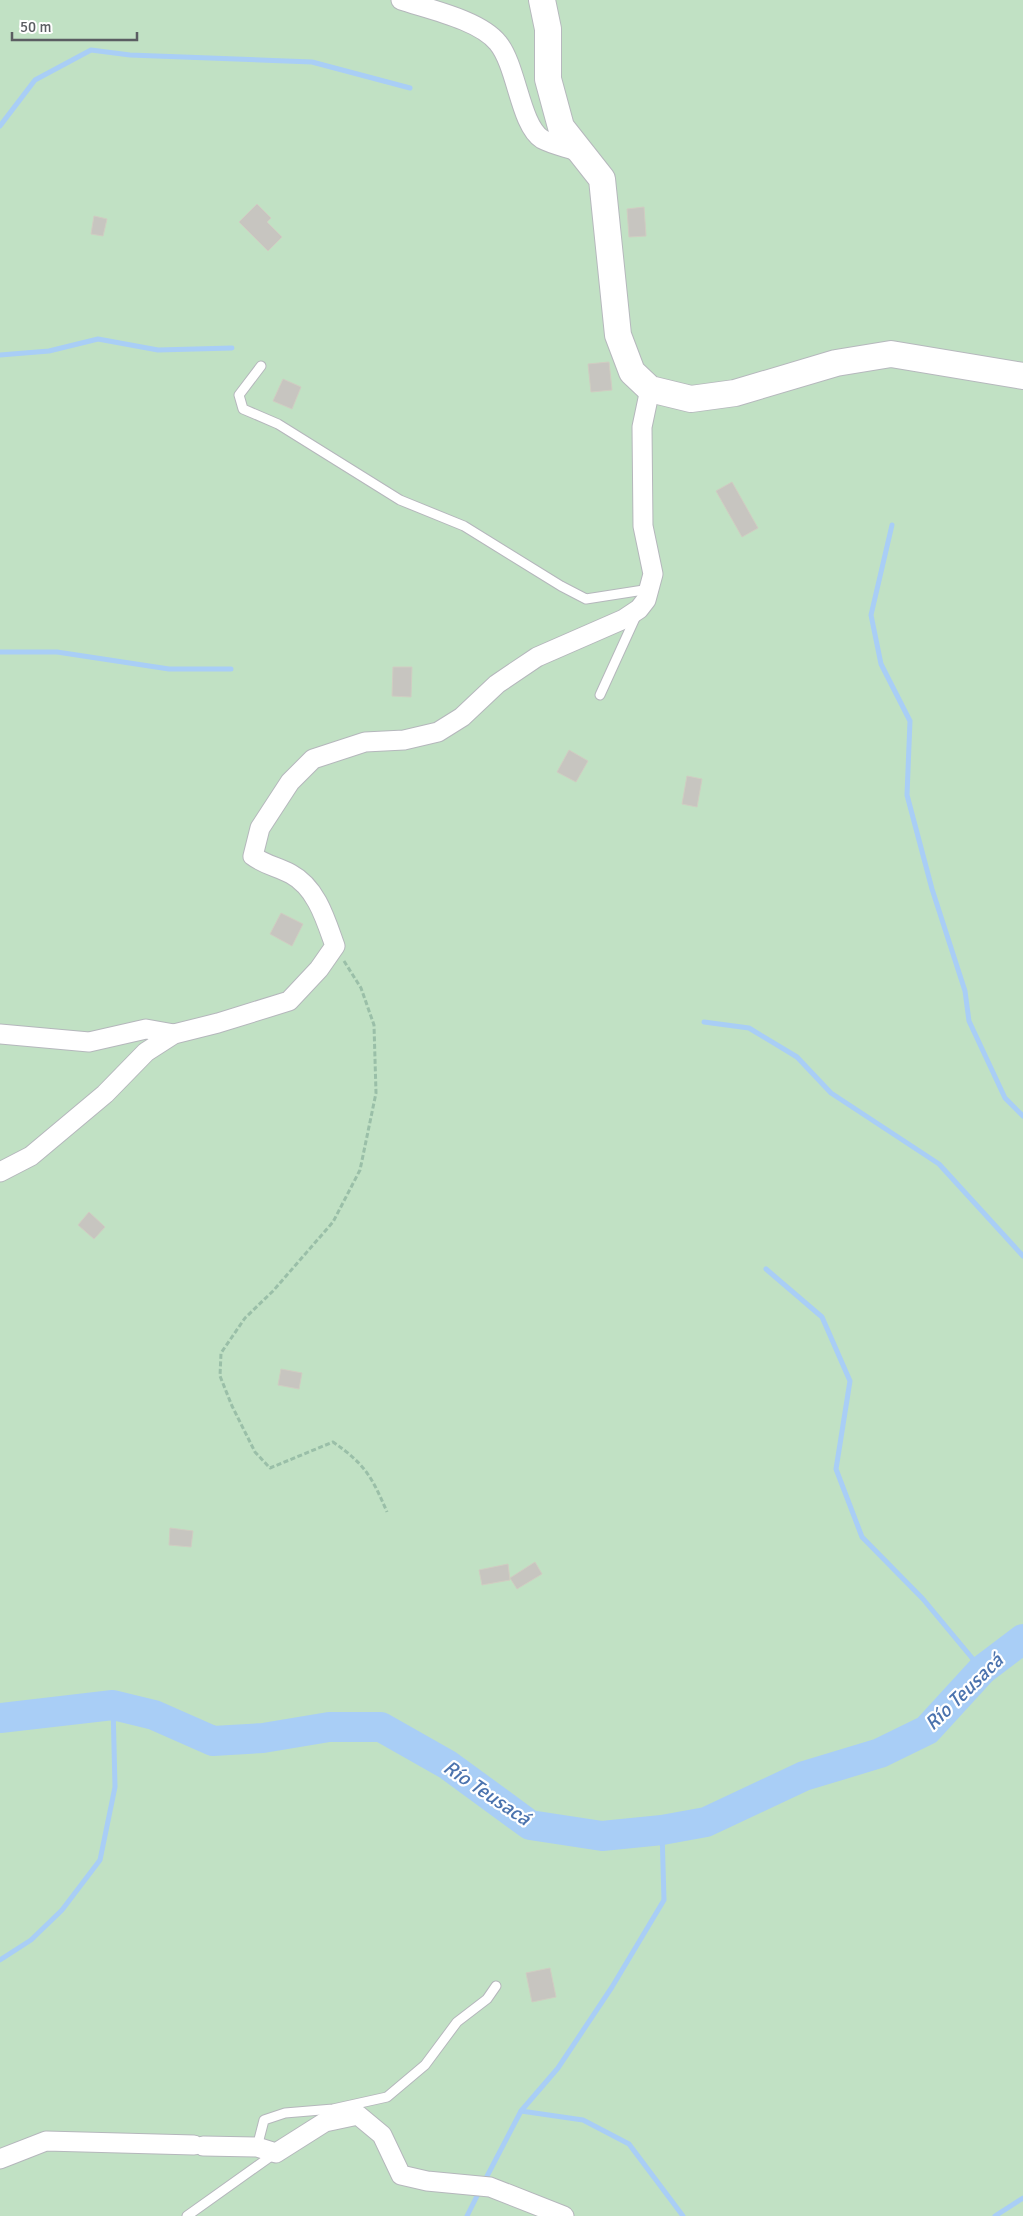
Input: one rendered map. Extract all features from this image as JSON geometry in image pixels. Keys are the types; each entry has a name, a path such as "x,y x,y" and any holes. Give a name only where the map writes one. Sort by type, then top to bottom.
{"street":[{"path":"401,0 474,25 497,41 509,59 529,123 541,138 583,153"},
{"path":"542,0 548,29 548,79 561,127 602,179 618,335 632,372 650,389 691,399 734,393 836,363 891,354 1023,376"},
{"path":"0,1172 31,1156 105,1094 146,1052 174,1034 218,1023 289,1001 319,969 335,946 325,918 312,893 292,874 264,864 253,856 260,828 290,782 313,759 365,742 404,740 438,732 462,716 497,684 537,657 624,619 639,609 646,600 653,574 643,526 642,427 650,389"},
{"path":"0,1034 89,1042 146,1029 174,1034"},
{"path":"0,2159 46,2141 258,2147 276,2153 325,2122 358,2115 382,2135 401,2176 427,2181 490,2187 564,2216"}],"lane":[{"path":"261,366 239,395 243,409 278,424 400,500 464,526 561,586 586,599 650,589"},
{"path":"600,696 639,609"},
{"path":"258,2147 264,2120 275,2116 315,2109 332,2109 387,2097 425,2065 458,2022 487,1998 496,1986"},
{"path":"186,2216 276,2153"}],"path":[{"path":"335,946 361,988 374,1025 376,1093 360,1170 333,1222 273,1291 245,1318 221,1353 220,1376 232,1406 255,1452 270,1468 333,1442 353,1456 373,1478 387,1512"}],"green space":[{"path":"0,0 1023,0 1023,2216 0,2216"}],"building":[{"path":"257,204 271,218 267,222 282,237 268,251 239,222"},
{"path":"644,207 646,236 629,237 627,209"},
{"path":"94,216 107,219 103,236 91,234"},
{"path":"609,362 612,390 591,392 588,364"},
{"path":"283,379 301,387 292,409 273,401"},
{"path":"732,482 758,528 742,537 716,491"},
{"path":"393,667 412,667 411,697 392,696"},
{"path":"569,750 588,761 576,782 557,772"},
{"path":"687,776 702,779 697,807 682,804"},
{"path":"281,913 303,924 292,946 270,934"},
{"path":"89,1212 105,1227 94,1239 78,1225"},
{"path":"281,1369 302,1373 299,1389 278,1385"},
{"path":"170,1528 193,1531 191,1547 169,1545"},
{"path":"535,1562 542,1574 517,1589 510,1578"},
{"path":"508,1564 510,1580 482,1585 479,1570"},
{"path":"550,1968 556,1997 532,2002 526,1973"}],"waterway":[{"path":"0,126 35,80 91,50 130,55 312,62 410,88"},
{"path":"0,355 49,351 98,339 158,350 232,348"},
{"path":"892,525 871,615 881,664 910,721 907,795 932,889 965,991 969,1021 1005,1098 1023,1116"},
{"path":"0,652 57,652 169,669 231,669"},
{"path":"704,1022 749,1028 797,1057 831,1093 939,1164 1023,1256"},
{"path":"766,1269 822,1317 850,1381 836,1469 862,1537 923,1599 982,1670"},
{"name":"Río Teusacá","path":"0,1718 113,1705 154,1715 213,1741 263,1738 329,1727 381,1727 448,1765 530,1825 602,1836 662,1830 706,1822 804,1776 880,1753 927,1730 982,1670 1023,1639"},
{"path":"0,1960 31,1940 62,1910 100,1860 115,1787 113,1705"},
{"path":"484,2182 521,2111 558,2068 612,1987 664,1900 662,1830"},
{"path":"521,2111 583,2120 629,2144 683,2216"},
{"path":"467,2216 480,2190"},
{"path":"995,2216 1023,2198"}]}
